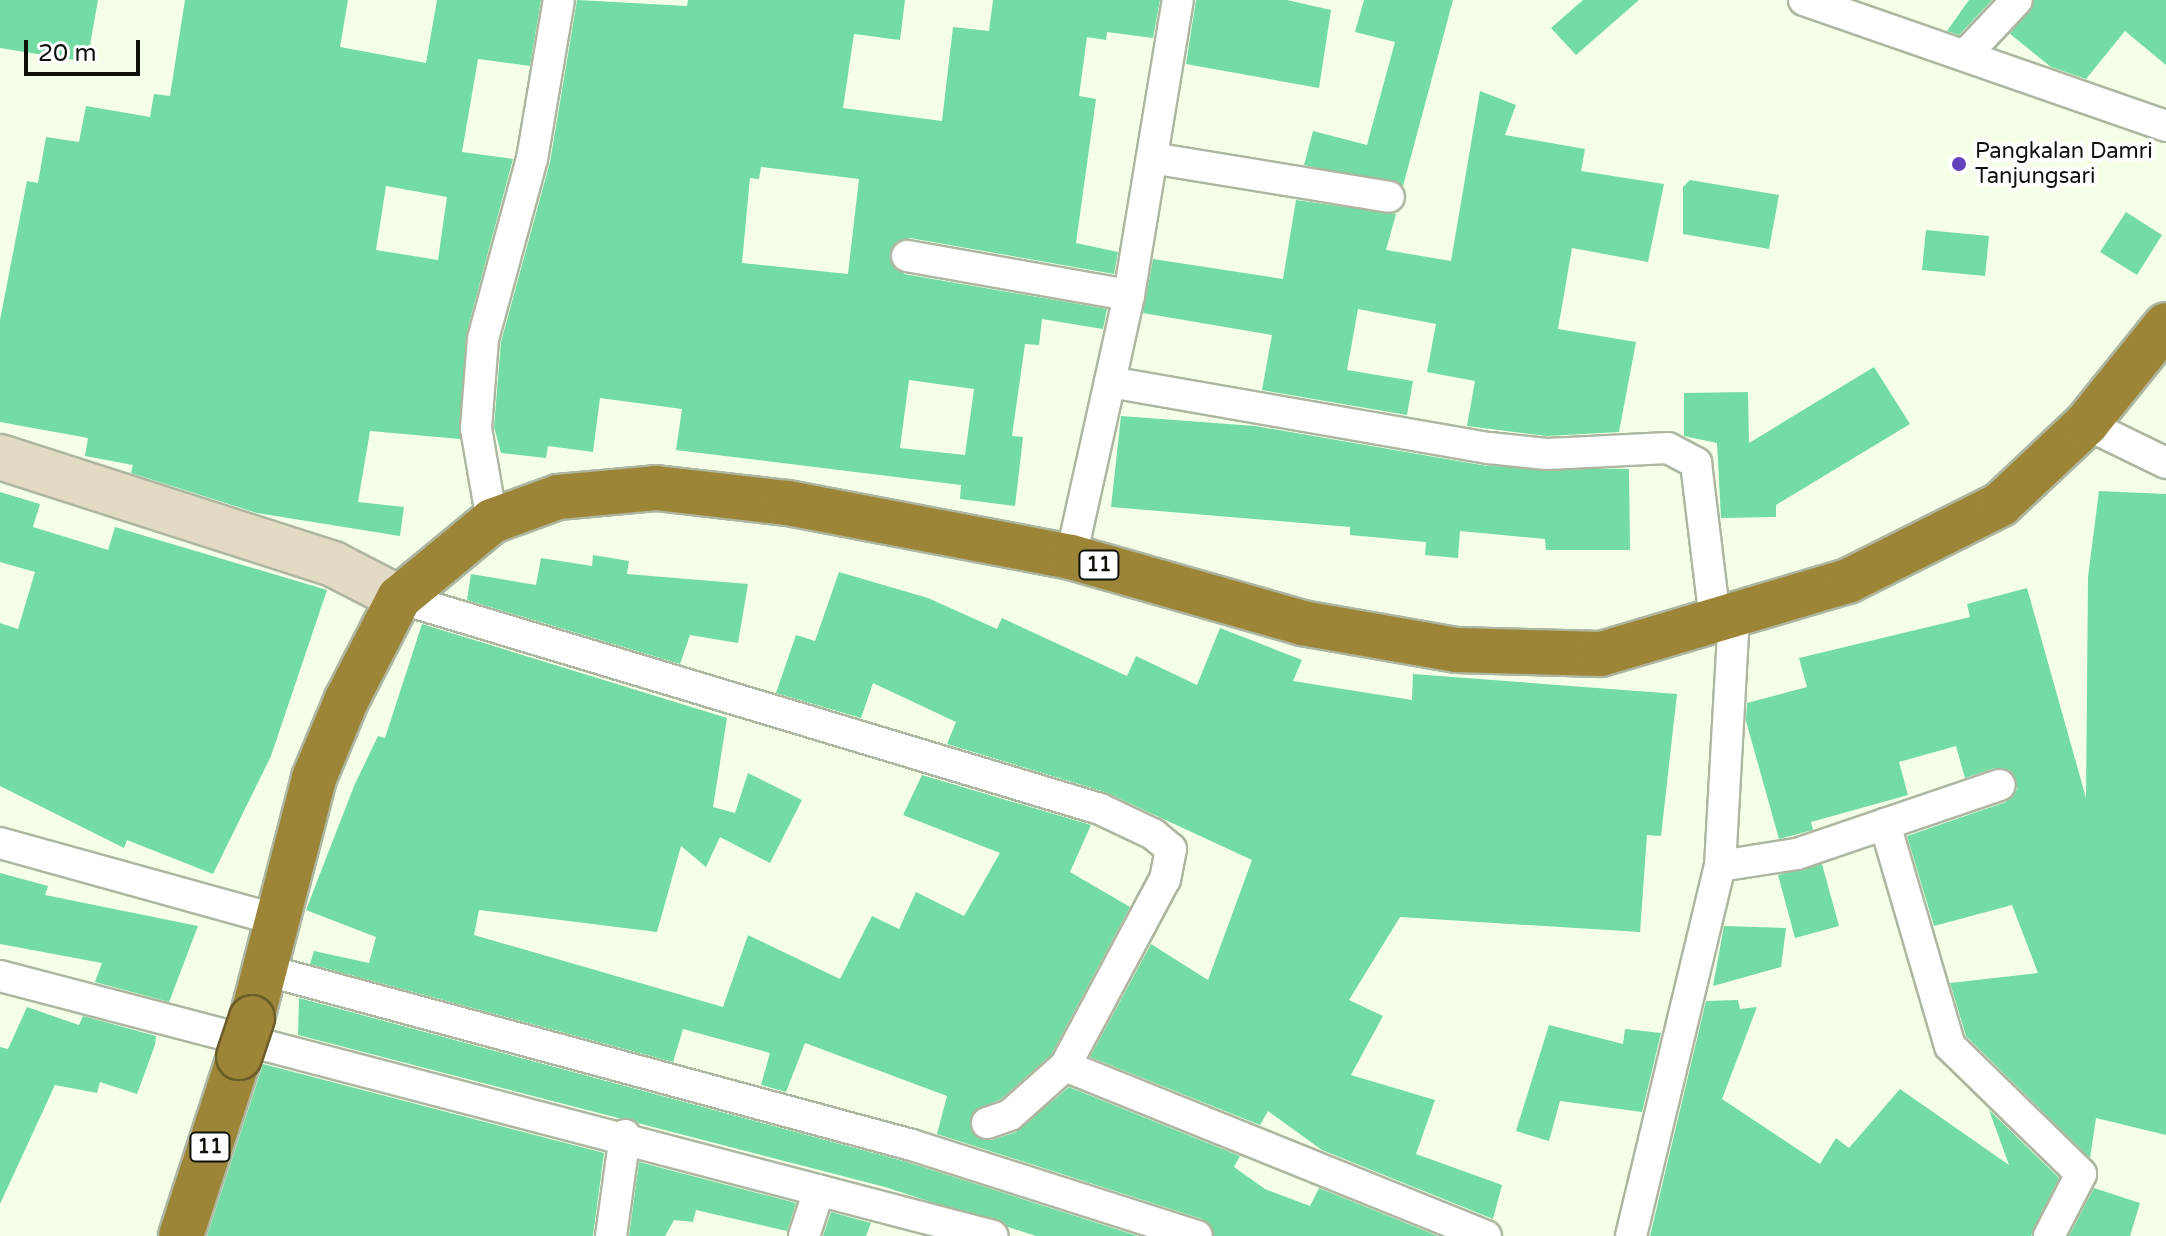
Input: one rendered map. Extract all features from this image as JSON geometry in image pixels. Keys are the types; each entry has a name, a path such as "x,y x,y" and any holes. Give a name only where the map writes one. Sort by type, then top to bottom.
{"highway":[{"name":"11","path":"181,1236 265,970 314,778 399,598 492,521 558,497 656,488 802,505 1071,557 1302,623 1456,650 1601,654 1724,617 1918,550 2001,504 2086,424 2166,325"}],"street":[{"path":"492,521 476,428 483,339 532,159 559,0"},
{"path":"1071,557 1129,295 1178,0"},
{"path":"1804,0 1968,52 2166,126"},
{"path":"1968,52 2017,0"},
{"path":"1152,158 1389,197"},
{"path":"907,256 1129,295"},
{"path":"1110,382 1489,448 1547,454 1668,448 1696,463 1724,617 1720,866 1631,1236"},
{"path":"2086,424 2166,463"},
{"path":"0,457 333,564 399,598 1100,809 1153,834 1171,849 1165,879 1065,1066 1010,1115 987,1123"},
{"path":"1720,866 1797,854 2000,785"},
{"path":"1885,824 1950,1046 2081,1174 2049,1236"},
{"path":"0,843 278,920"},
{"path":"265,970 912,1145 1197,1236"},
{"path":"0,976 625,1135 993,1236"},
{"path":"1065,1066 1486,1236"},
{"path":"611,1236 625,1135"},
{"path":"804,1236 819,1190"}],"building":[{"path":"0,0 98,0 87,62 0,48"},
{"path":"185,0 348,0 340,47 426,63 437,0 541,0 530,66 478,59 462,152 513,159 466,335 460,439 370,431 358,502 404,507 400,536 257,513 131,473 133,465 85,456 88,438 0,422 0,320 27,181 38,183 46,137 79,142 86,106 150,117 154,94 170,96","holes":["386,186 447,197 438,260 376,250"]},
{"path":"577,0 687,6 688,0 905,0 900,40 854,34 843,108 942,121 953,27 989,31 993,0 1160,0 1153,38 1107,32 1106,40 1087,37 1079,96 1096,99 1076,243 1118,252 1114,274 910,238 890,252 904,274 1107,309 1103,329 1042,319 1039,345 1025,344 1012,436 1023,437 1015,506 960,499 961,485 676,450 682,409 600,398 593,452 548,446 546,458 501,453 494,427 501,342 550,162","holes":["761,167 859,179 848,274 742,263 750,178 759,179","909,380 974,389 965,455 900,448"]},
{"path":"1196,0 1287,0 1331,10 1319,88 1186,64"},
{"path":"1364,0 1453,0 1403,186 1304,165 1313,131 1367,145 1395,42 1355,32"},
{"path":"1583,0 1639,0 1576,55 1551,28"},
{"path":"1969,0 1992,0 1959,35 1947,31"},
{"path":"2034,0 2166,0 2166,65 2125,31 2086,79 2051,67 2010,34"},
{"path":"1480,91 1516,105 1505,135 1585,149 1581,171 1664,184 1648,262 1572,248 1558,329 1636,342 1619,432 1547,436 1467,426 1475,381 1427,372 1436,324 1358,309 1347,370 1413,381 1407,415 1262,390 1272,335 1143,313 1153,259 1283,279 1296,200 1396,214 1386,250 1451,261"},
{"path":"1690,180 1779,195 1769,249 1683,234 1683,187"},
{"path":"2126,212 2162,235 2137,275 2100,252"},
{"path":"1926,230 1989,236 1985,276 1922,270"},
{"path":"1874,367 1910,424 1776,505 1776,517 1721,518 1717,443 1684,436 1684,393 1748,392 1749,443"},
{"path":"1121,416 1255,426 1487,466 1629,469 1630,550 1546,550 1545,539 1460,531 1458,558 1425,555 1426,542 1350,535 1350,527 1111,507"},
{"path":"2099,491 2166,494 2166,1135 2096,1118 2090,1158 1966,1036 1950,983 2038,973 2012,905 1934,926 1907,836 2006,802 2017,789 2012,772 1995,768 1965,778 1956,746 1899,762 1908,795 1811,822 1813,830 1779,839 1746,721 1747,703 1807,687 1799,658 1970,617 1967,604 2027,588 2086,798 2088,577"},
{"path":"0,492 40,504 33,527 108,550 115,527 327,590 271,756 213,874 127,840 124,848 0,786 0,623 18,629 35,572 0,562"},
{"path":"593,555 629,561 627,574 748,584 738,643 690,635 680,664 467,600 471,574 536,585 541,558 592,566"},
{"path":"839,572 928,598 997,629 1002,618 1127,676 1136,656 1197,685 1220,628 1302,660 1293,681 1412,700 1413,674 1677,694 1661,836 1647,835 1640,932 1400,917 1349,1000 1383,1016 1351,1075 1435,1100 1416,1154 1502,1185 1493,1219 1322,1150 1268,1111 1260,1125 1090,1057 1151,944 1208,980 1252,860 1105,792 947,744 956,722 873,683 861,718 776,693 796,635 815,641"},
{"path":"422,624 727,718 713,807 735,813 748,773 802,800 770,863 720,837 706,867 681,846 657,932 479,910 474,935 723,1007 748,935 840,979 872,916 899,929 916,892 964,916 1000,853 903,815 922,775 1091,825 1070,872 1130,907 1051,1055 1001,1099 974,1111 975,1136 992,1140 1016,1132 1069,1087 1240,1156 1234,1167 1265,1189 1310,1206 1319,1188 1438,1236 1214,1236 1202,1219 937,1134 947,1096 805,1043 786,1092 761,1085 770,1053 683,1029 673,1062 310,964 314,951 369,963 376,937 306,910 354,786 378,736 385,738"},
{"path":"1822,864 1839,926 1795,938 1778,875"},
{"path":"0,873 48,886 45,895 198,926 169,1002 95,982 102,963 0,944"},
{"path":"1724,926 1786,928 1781,967 1713,986"},
{"path":"299,998 907,1162 1138,1236 1036,1236 885,1187 298,1035"},
{"path":"1738,1000 1740,1009 1757,1007 1722,1099 1820,1164 1836,1138 1849,1148 1900,1089 2009,1165 1989,1110 2059,1178 2031,1236 1650,1236 1706,1001"},
{"path":"27,1007 79,1025 83,1016 156,1036 155,1045 137,1094 100,1082 97,1093 55,1085 0,1204 0,1047 8,1049"},
{"path":"1549,1025 1623,1044 1625,1029 1661,1033 1642,1112 1560,1101 1549,1141 1516,1131"},
{"path":"263,1064 604,1153 593,1236 207,1236"},
{"path":"639,1162 796,1203 787,1231 696,1210 693,1222 674,1220 665,1236 629,1236"},
{"path":"2094,1188 2140,1203 2130,1236 2069,1236"},
{"path":"831,1212 871,1223 866,1236 823,1236"}],"place":[{"name":"Pangkalan Damri Tanjungsari","path":"1959,164"}]}
